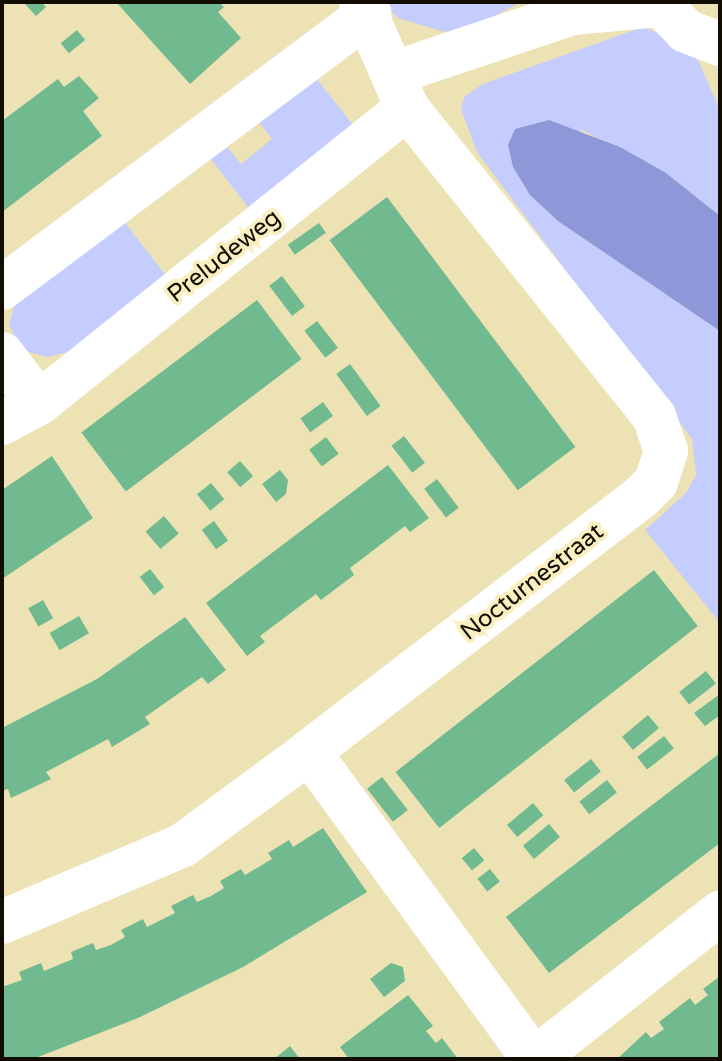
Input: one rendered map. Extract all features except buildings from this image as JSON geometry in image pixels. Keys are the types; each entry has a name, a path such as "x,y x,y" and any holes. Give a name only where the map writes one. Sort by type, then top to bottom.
{"street":[{"name":"Preludeweg","path":"2,354 20,413 400,90 578,7 659,4"},
{"path":"659,4 671,20 714,52"},
{"path":"2,288 366,7"},
{"name":"Nocturnestraat","path":"2,922 183,845 309,752 641,497 656,482 666,451 654,416 400,90 366,7"},
{"path":"309,752 534,1059 720,913"}],"shaded area":[{"path":"382,2 521,2 476,26 445,32 398,18"},
{"path":"643,27 682,43 698,60 720,110 720,216 666,173 582,130 513,167 530,195 558,221 720,331 720,623 645,530 686,493 696,475 692,439 477,152 461,109 465,96 483,84"},
{"path":"316,78 353,125 251,211 207,154 223,142 241,164 272,139 255,117"},
{"path":"549,120 620,147 666,173 720,216 720,331 558,221 530,195 513,167 508,145 515,129"},
{"path":"122,219 167,277 72,351 48,357 21,350 9,325 15,303"}]}
